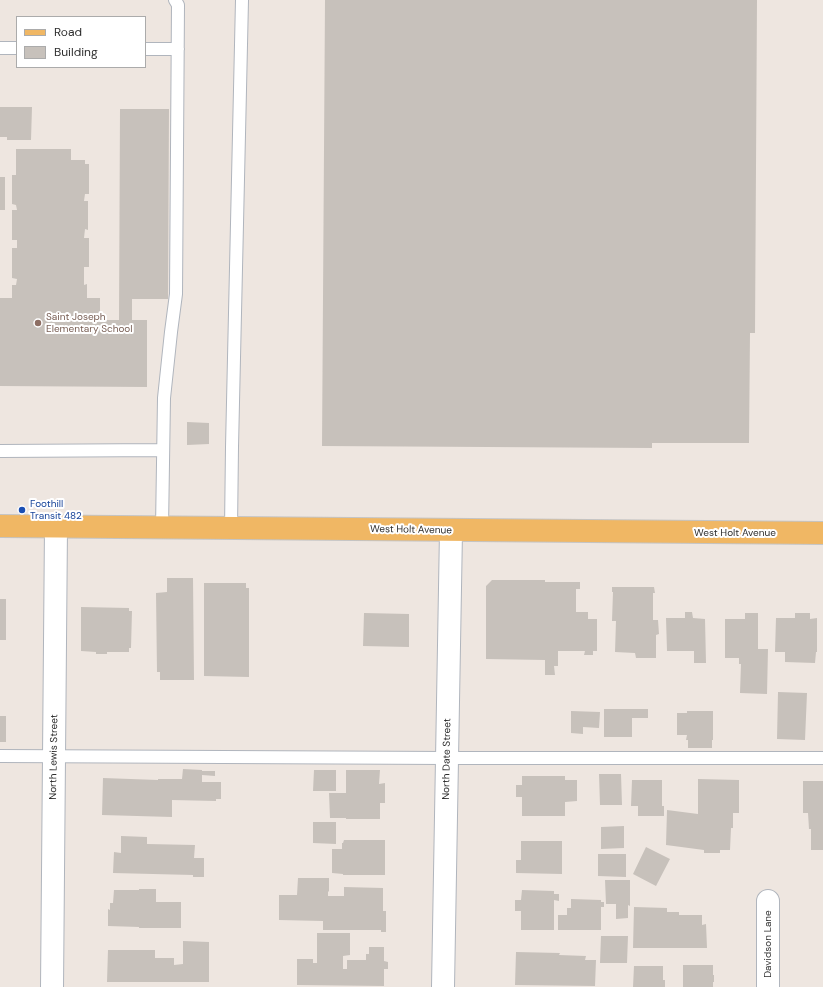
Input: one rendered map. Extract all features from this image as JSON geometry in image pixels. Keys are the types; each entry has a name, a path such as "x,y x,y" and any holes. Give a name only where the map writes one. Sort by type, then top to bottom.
{"main road":[{"name":"West Holt Avenue","path":"0,526 823,533"}],"street":[{"name":"North Lewis Street","path":"52,987 56,527"},
{"name":"North Date Street","path":"443,987 451,531"},
{"name":"Davidson Lane","path":"768,901 768,987"}],"lane":[{"path":"162,528 164,398 176,294 178,5 175,0"},
{"path":"231,529 242,0"},
{"path":"0,48 16,48"},
{"path":"146,49 178,49"},
{"path":"0,450 163,450"},
{"path":"0,756 823,758"}],"building":[{"path":"325,0 757,0 755,333 750,333 749,443 652,443 652,448 322,446"},
{"path":"0,107 32,107 31,140 7,140 7,137 0,137"},
{"path":"120,109 169,109 168,299 132,299 132,320 147,320 147,387 0,386 0,298 12,298 12,285 16,285 17,279 12,278 12,248 17,248 17,240 12,240 12,210 17,210 16,205 12,204 12,175 16,175 16,149 71,149 71,160 85,160 85,164 89,164 89,194 85,194 84,201 88,201 88,230 85,229 84,238 89,238 89,267 84,267 84,285 87,284 87,298 100,298 100,320 119,320"},
{"path":"0,177 5,177 5,210 0,210"},
{"path":"187,422 209,423 209,444 187,445"},
{"path":"167,578 193,578 194,680 160,680 160,672 157,672 156,593 167,592"},
{"path":"492,580 545,580 545,582 580,582 580,589 576,589 576,612 588,612 588,619 597,619 597,651 593,651 593,655 584,655 585,651 558,651 558,666 554,666 555,675 545,675 545,660 486,659 486,586"},
{"path":"204,583 246,583 246,588 249,588 249,677 204,676"},
{"path":"612,587 654,587 653,620 658,620 659,634 656,635 656,658 636,658 635,653 615,652 616,621 612,621"},
{"path":"0,599 6,599 6,640 0,640"},
{"path":"81,607 129,608 129,611 132,611 131,648 129,648 129,652 107,652 107,654 96,654 96,652 81,651"},
{"path":"685,612 692,612 693,618 705,619 706,663 694,663 694,651 667,651 666,618 685,618"},
{"path":"364,613 409,614 409,647 363,646"},
{"path":"745,613 758,613 758,649 768,649 767,694 740,693 741,664 739,664 739,658 725,658 725,619 745,619"},
{"path":"795,613 810,613 810,619 817,618 817,652 815,663 785,662 785,652 775,652 776,618 795,618"},
{"path":"778,692 807,693 805,740 777,739"},
{"path":"604,709 648,709 648,718 632,718 632,737 604,737"},
{"path":"571,711 600,712 599,728 583,727 583,734 571,733"},
{"path":"687,711 713,711 712,748 688,748 688,740 686,740 687,735 677,735 677,713 687,713"},
{"path":"0,716 6,716 6,742 0,742"},
{"path":"183,769 215,771 215,776 202,775 202,782 221,782 221,799 216,799 216,801 172,800 172,817 102,815 103,778 158,780 182,779"},
{"path":"314,770 336,770 336,791 313,791"},
{"path":"346,770 380,770 379,784 385,783 385,803 380,803 380,819 330,818 329,793 346,793"},
{"path":"599,774 621,774 622,805 600,805"},
{"path":"522,776 565,776 565,780 577,780 577,801 565,802 565,816 522,816 522,797 516,797 516,785 522,785"},
{"path":"698,779 739,780 739,813 733,813 733,828 731,828 730,850 720,850 720,853 704,853 704,850 666,845 667,810 698,814"},
{"path":"632,780 662,780 662,806 664,806 664,816 638,816 638,806 631,806"},
{"path":"803,781 823,781 823,850 811,850 811,829 809,829 808,813 803,813"},
{"path":"313,822 336,822 336,844 313,843"},
{"path":"624,826 624,848 601,849 601,827"},
{"path":"121,836 147,837 147,844 195,845 194,858 204,858 204,877 193,877 193,875 113,873 114,852 121,853"},
{"path":"344,840 385,840 385,875 343,875 332,873 332,849 342,849 342,843"},
{"path":"521,841 562,841 562,874 516,873 516,860 521,860"},
{"path":"646,847 670,859 656,886 633,874"},
{"path":"598,854 626,854 626,877 598,876"},
{"path":"298,878 329,878 328,896 344,896 344,887 383,888 383,911 386,911 386,932 381,932 381,930 323,930 323,921 279,920 279,895 297,895"},
{"path":"605,880 630,880 630,906 628,905 628,918 616,919 616,904 606,904"},
{"path":"156,889 156,902 181,902 181,928 108,926 108,909 110,910 110,903 113,903 114,890"},
{"path":"522,890 554,891 554,894 559,894 559,901 554,900 554,930 521,930 521,911 515,911 515,900 521,900"},
{"path":"571,899 601,900 601,902 604,902 604,907 601,907 601,930 558,930 558,915 567,915 567,908 571,908"},
{"path":"634,907 667,908 667,912 679,912 679,915 702,915 702,925 706,924 707,948 633,948"},
{"path":"317,933 350,933 350,955 343,956 343,969 347,969 347,960 366,960 366,954 369,954 369,947 384,947 384,961 388,962 388,969 384,969 384,986 297,985 297,959 313,959 313,963 317,963"},
{"path":"601,936 628,936 627,963 600,963"},
{"path":"183,941 209,942 209,982 107,982 108,950 155,950 155,958 174,958 174,965 183,964"},
{"path":"516,952 560,953 559,955 586,956 585,960 596,960 595,986 515,985"},
{"path":"683,965 713,965 713,987 683,987"},
{"path":"634,966 663,966 663,980 665,980 665,987 633,987"}],"place":[{"name":"Saint Joseph Elementary School","path":"38,323"},
{"name":"Foothill Transit 482","path":"22,510"}]}
